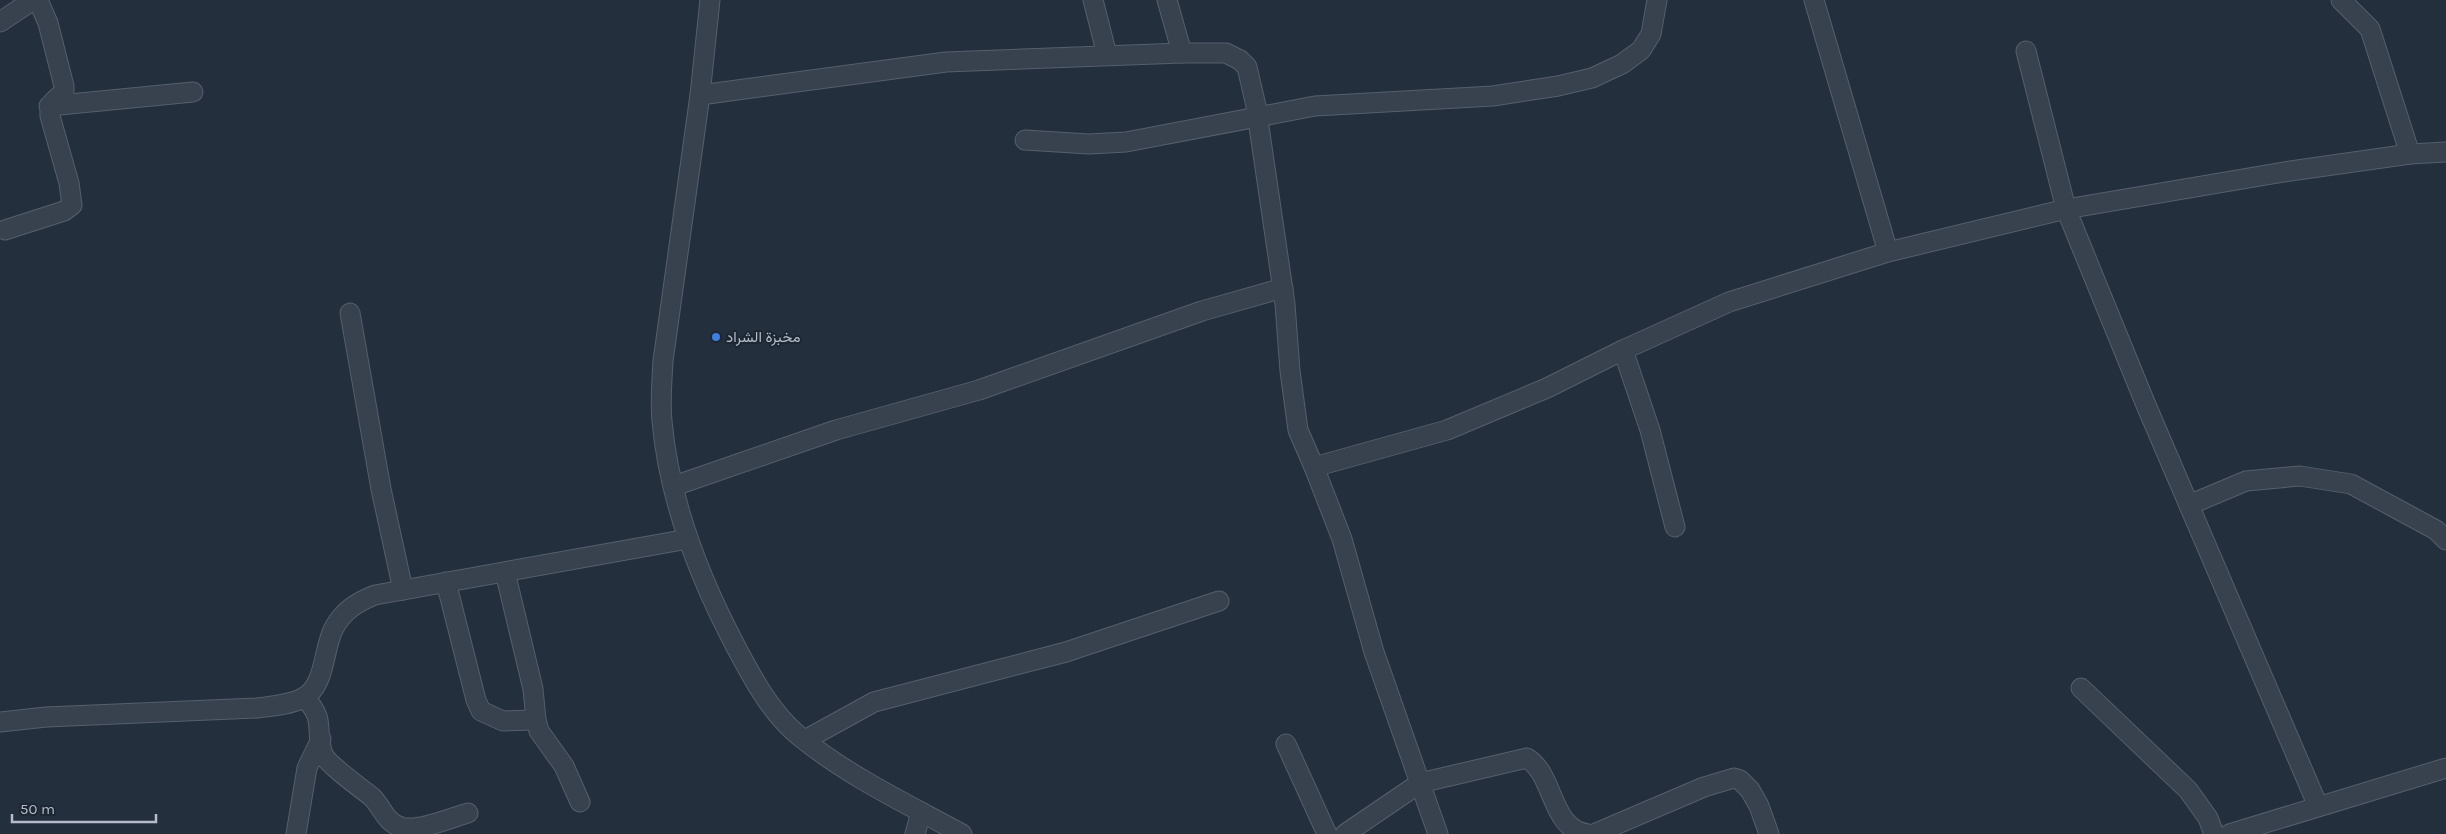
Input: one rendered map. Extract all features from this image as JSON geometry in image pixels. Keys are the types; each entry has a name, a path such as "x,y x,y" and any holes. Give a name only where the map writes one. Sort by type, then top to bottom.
{"street":[{"path":"0,22 33,0"},
{"path":"5,230 64,211 72,205 69,183 50,116 49,106 51,102 64,92 64,86 48,23 38,0"},
{"path":"710,0 700,95 663,360 662,420 674,486 688,539 712,600 750,673 784,722 805,740 918,824 962,834"},
{"path":"1093,0 1107,55"},
{"path":"1166,0 1182,53"},
{"path":"1025,140 1089,144 1126,142 1315,106 1493,96 1592,78 1622,64 1641,50 1652,34 1657,0"},
{"path":"1814,0 1888,252"},
{"path":"2341,0 2370,29 2410,154"},
{"path":"2026,51 2066,209 2189,505 2318,806"},
{"path":"700,95 946,62 1182,53 1226,53 1240,60 1247,68 1258,118 1283,288 1290,371 1298,430 1342,539 1374,652 1438,834"},
{"path":"49,106 193,92"},
{"path":"1314,467 1446,430 1547,388 1623,350 1729,302 1888,252 2066,209 2219,182 2410,154 2446,152"},
{"path":"674,486 836,430 979,390 1202,311 1283,288"},
{"path":"350,313 372,442 403,590"},
{"path":"1623,350 1650,430 1675,527"},
{"path":"2189,505 2246,481 2300,476 2351,484 2436,530 2446,540"},
{"path":"0,722 257,708 286,704 304,697 314,684 322,668 333,629 344,614 357,602 375,595 688,539"},
{"path":"505,572 532,689 536,720 540,731 564,766 580,802"},
{"path":"446,582 476,700 481,711 503,721 536,720"},
{"path":"805,740 874,702 1066,652 1219,601"},
{"path":"2081,688 2188,790 2211,826"},
{"path":"304,697 316,709 320,722 323,755 331,765 376,801 390,821 402,827 429,825 468,813"},
{"path":"296,834 307,768 321,739"},
{"path":"1286,744 1327,834"},
{"path":"1345,834 1420,783 1527,758 1534,762 1541,772 1564,819 1572,828 1588,834"},
{"path":"2229,834 2446,768"},
{"path":"1594,834 1704,786 1734,778 1740,780 1750,790 1759,806 1769,834"}],"place":[{"name":"مخبزة الشراد","path":"716,337"}]}
